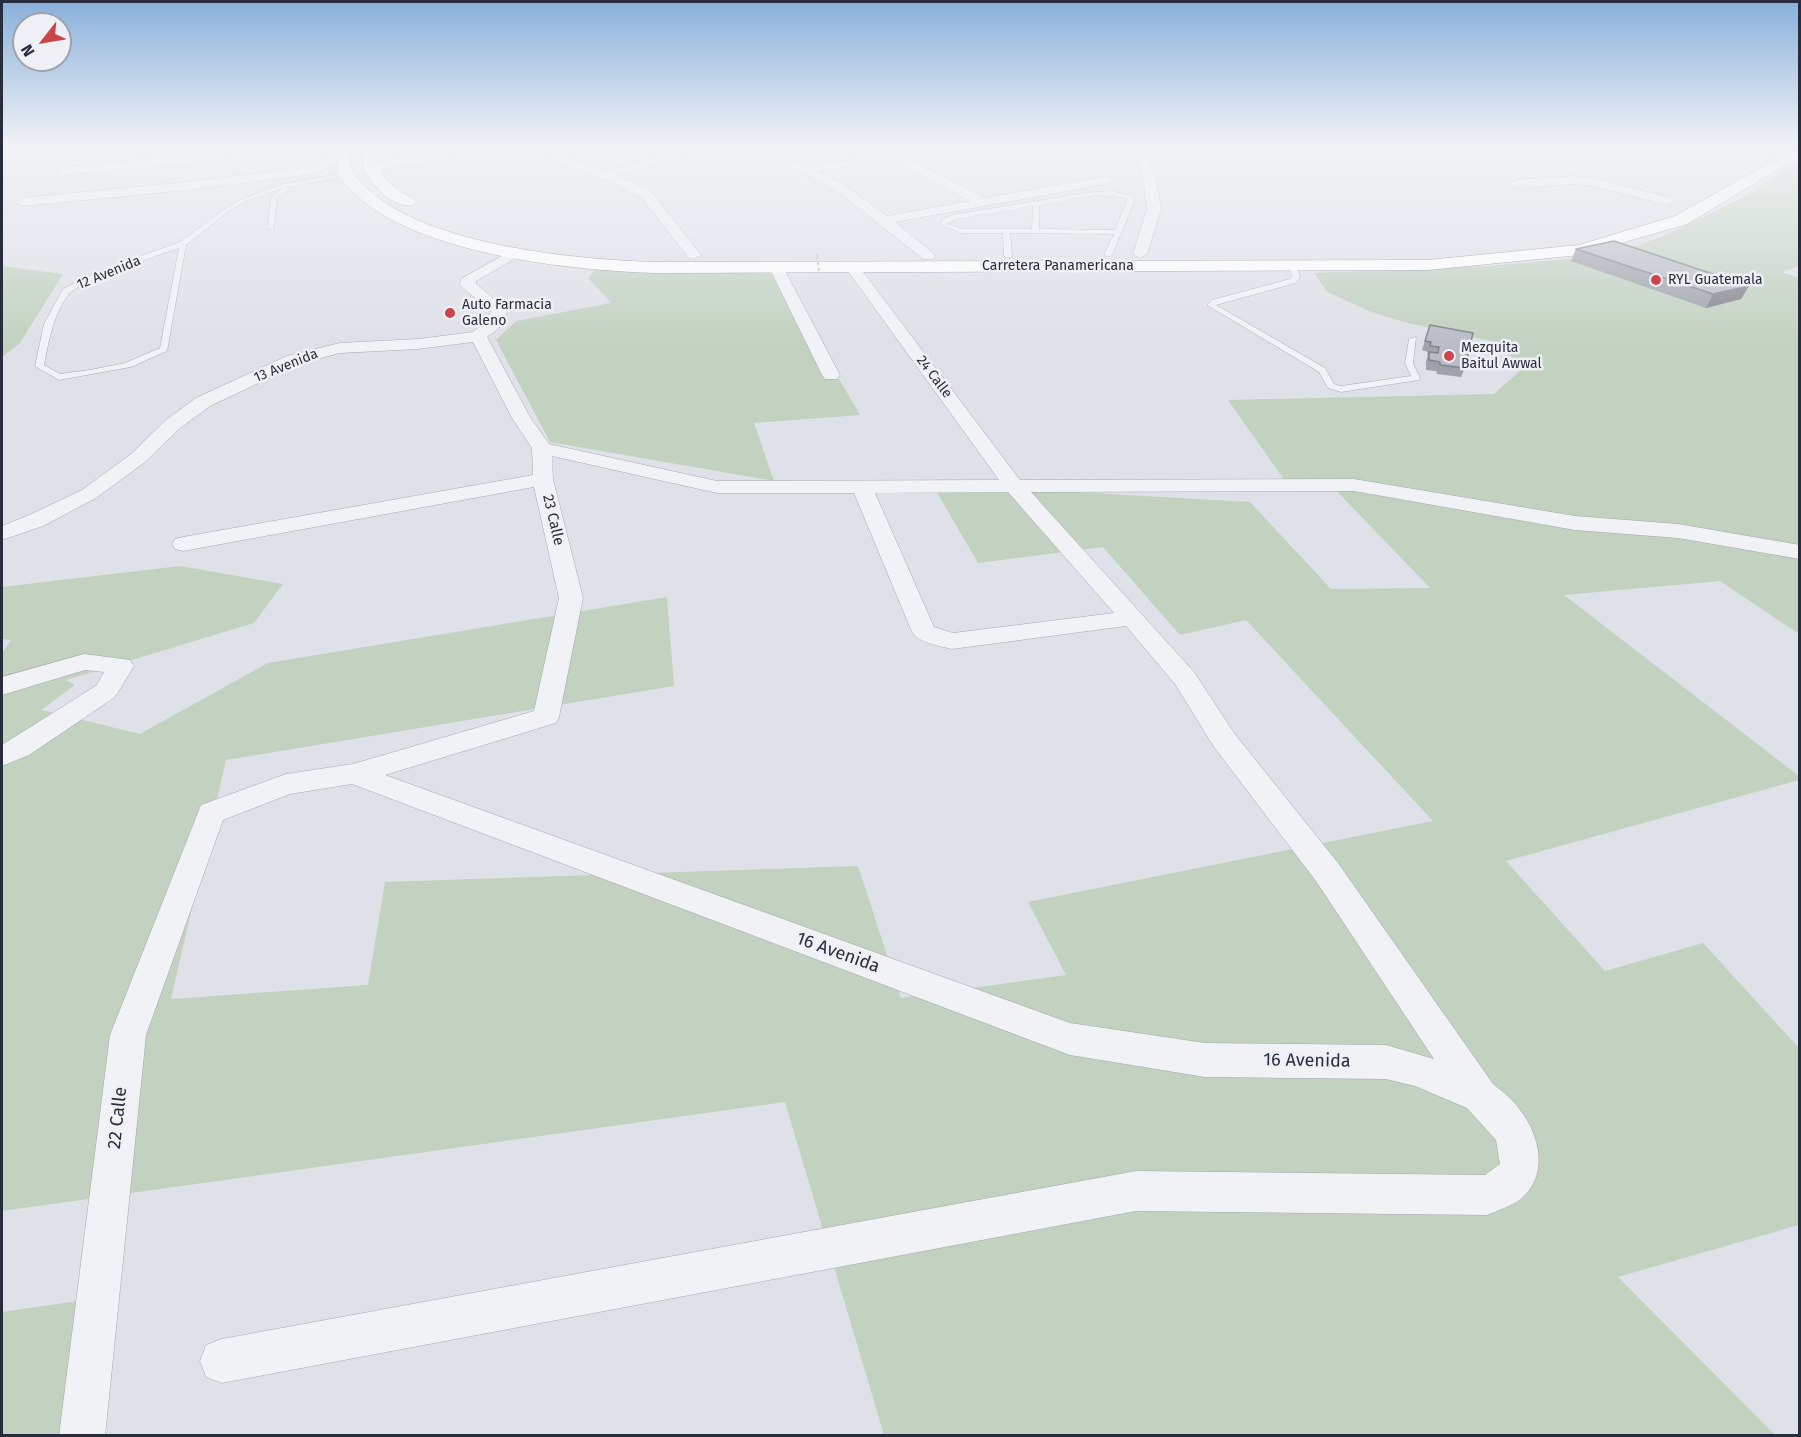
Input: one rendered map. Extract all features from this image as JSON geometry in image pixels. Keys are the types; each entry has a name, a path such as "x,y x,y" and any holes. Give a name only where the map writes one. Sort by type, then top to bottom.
{"highway":[{"name":"Carretera Panamericana","path":"388,212 399,218 470,242 516,252 623,266 852,267 1428,265 1580,250 1681,220 1694,212"},
{"name":"Carretera Panamericana","path":"428,212 464,225 512,237 569,247 633,253 694,255 1008,256 1402,252 1554,240 1575,233"}],"street":[{"path":"660,212 694,255"},
{"path":"873,212 928,256"},
{"path":"885,220 928,212"},
{"path":"1140,255 1153,212"},
{"path":"516,252 469,279 468,285 500,310 493,325 478,336 521,417 542,448 717,487 1354,485 1575,523 1678,531 1800,552"},
{"path":"776,267 831,375"},
{"name":"24 Calle","path":"852,267 1015,487 1185,678 1224,740 1327,872 1480,1096"},
{"name":"13 Avenida","path":"2,532 35,521 89,494 138,458 173,424 204,402 293,360 340,348 418,344 478,336"},
{"name":"23 Calle","path":"353,774 546,717 571,598 543,479 542,448"},
{"path":"183,544 543,479"},
{"path":"862,487 924,632 952,641 1132,618"},
{"path":"2,686 84,662 121,666 106,691 19,748 2,756"},
{"name":"16 Avenida","path":"211,813 286,784 353,774 1070,1039 1205,1060 1386,1062 1419,1070 1480,1096"},
{"name":"22 Calle","path":"82,1436 128,1035 211,813"},
{"path":"222,1361 1136,1191 1488,1195 1506,1185 1520,1171 1519,1148 1510,1123 1480,1096"}],"lane":[{"name":"12 Avenida","path":"183,244 165,349 128,365 90,373 59,377 39,366 48,324 66,291 105,272 183,244 224,212"},
{"path":"271,230 273,212"},
{"path":"983,212 944,221 944,225 952,230 1119,232"},
{"path":"1035,232 1036,212"},
{"path":"1108,255 1127,212"},
{"path":"1005,231 1008,256"},
{"path":"1292,266 1296,277 1293,281 1211,305 1322,370 1331,386 1341,389 1416,378 1409,363 1413,339"}],"path":[{"path":"817,254 819,271"}],"green space":[{"path":"1713,212 1799,212 1799,266 1782,272 1799,278 1799,632 1720,581 1564,595 1799,776 1799,780 1506,861 1605,971 1703,943 1799,1048 1799,1225 1618,1277 1775,1435 884,1435 785,1102 2,1211 2,653 11,640 2,639 2,587 180,566 283,584 254,623 66,680 75,685 41,710 140,734 268,663 667,597 674,686 226,760 171,999 368,985 385,882 858,866 901,998 1066,975 1028,902 1433,821 1246,620 1180,635 1103,547 978,563 932,484 1250,502 1331,589 1430,588 1326,480 1285,481 1228,400 1494,394 1522,369 1499,343 1408,323 1371,312 1327,292 1314,273 1488,266 1579,258 1628,249 1663,236"},
{"path":"2,266 63,274 20,343 2,357"},
{"path":"596,268 778,274 860,415 754,423 774,481 550,442 496,340 516,321 611,303 588,278"},
{"path":"119,1295 77,1435 2,1435 2,1312"}],"building":[{"path":"1614,241 1749,286 1713,294 1576,249"},
{"name":"Mezquita Baitul Awwal","path":"1430,325 1473,333 1465,368 1440,365 1440,362 1429,360 1429,352 1438,353 1439,347 1430,346 1431,342 1425,341"}],"place":[{"name":"RYL Guatemala","path":"1656,280"},
{"name":"Auto Farmacia Galeno","path":"450,313"},
{"name":"Mezquita Baitul Awwal","path":"1449,356"}]}
